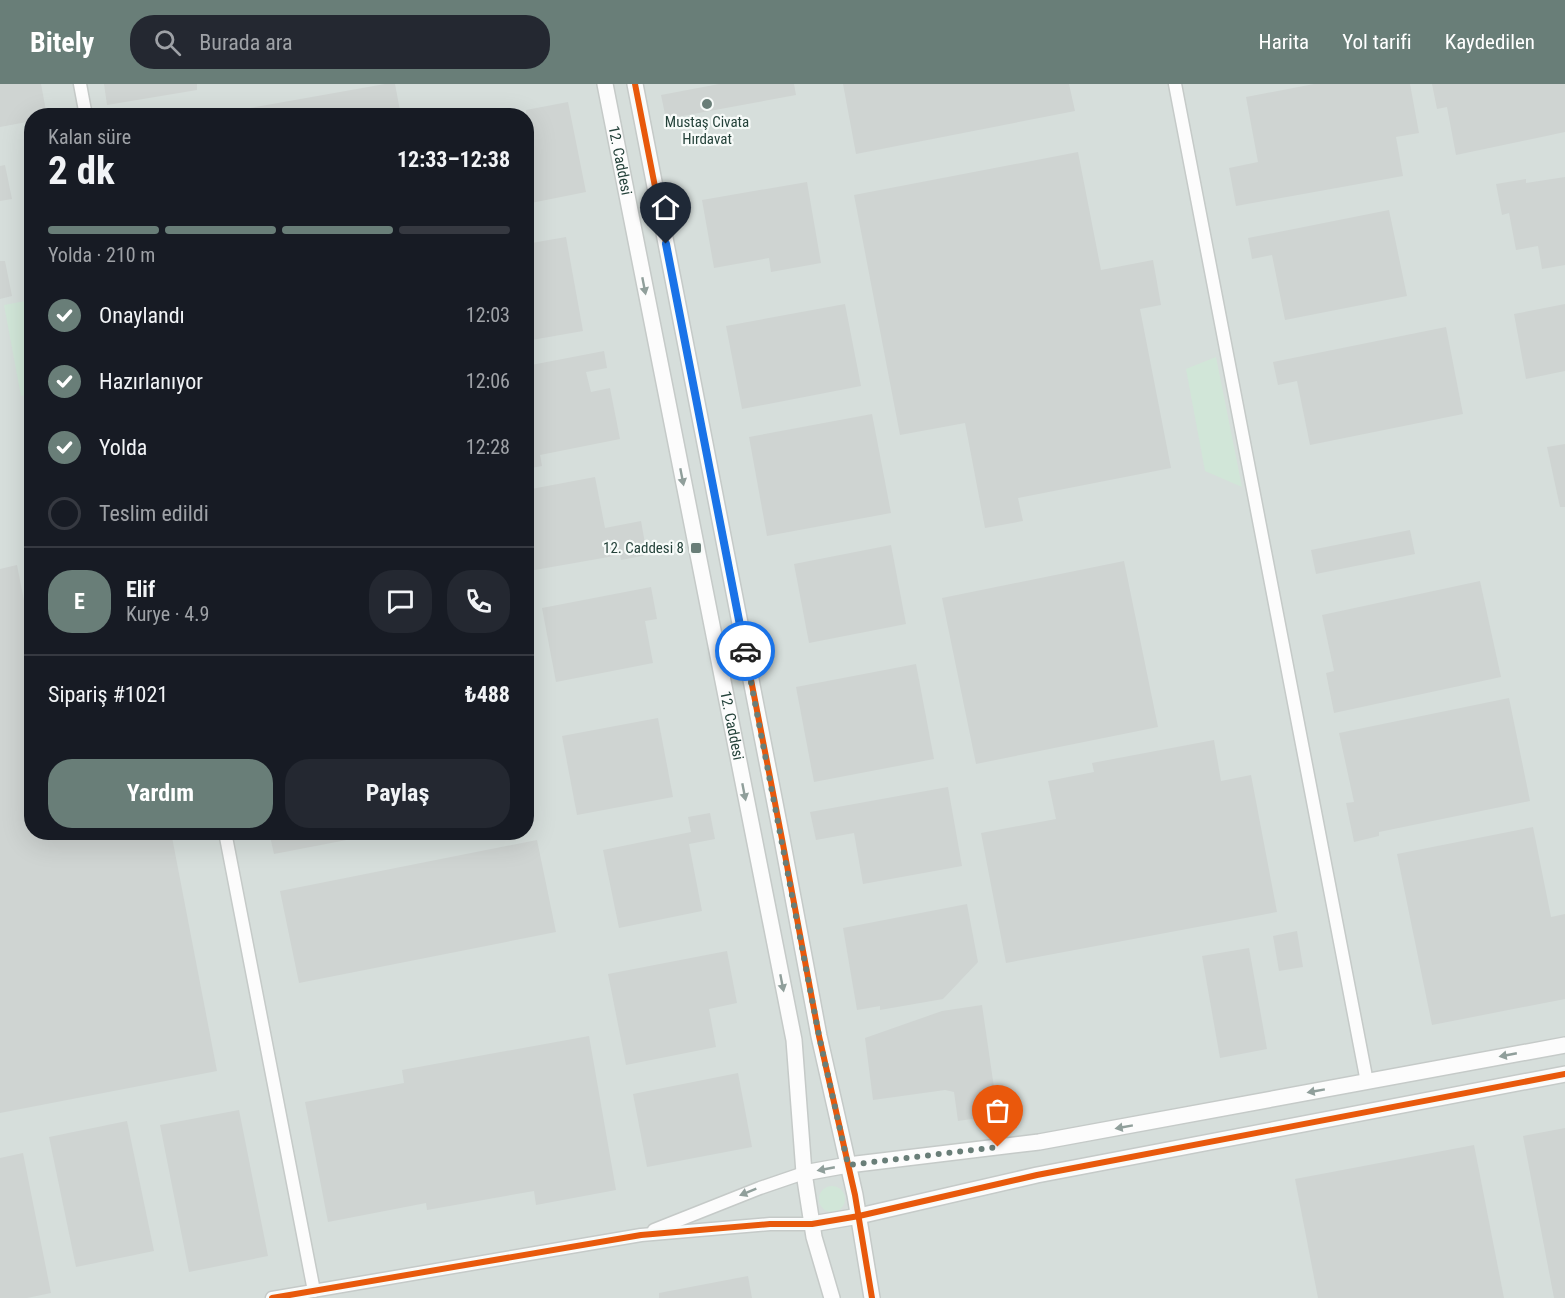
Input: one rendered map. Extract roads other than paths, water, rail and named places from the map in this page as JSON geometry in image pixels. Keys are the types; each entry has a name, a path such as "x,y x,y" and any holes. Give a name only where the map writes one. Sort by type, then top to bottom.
{"street":[{"path":"80,84 84,108"},
{"name":"12. Caddesi","path":"605,84 794,1040 804,1173 814,1237 832,1298"},
{"name":"12. Caddesi","path":"635,84 819,1036 859,1216 872,1298"},
{"path":"1175,84 1373,1110"},
{"path":"227,840 314,1291"},
{"path":"642,1235 804,1173 848,1165 1039,1142 1565,1045"},
{"path":"272,1298 642,1235 770,1224 812,1224 859,1216 1037,1175 1565,1074"}],"place":[{"name":"Mustaş Civata Hırdavat","path":"707,104"},
{"name":"12. Caddesi 8","path":"696,548"}]}
